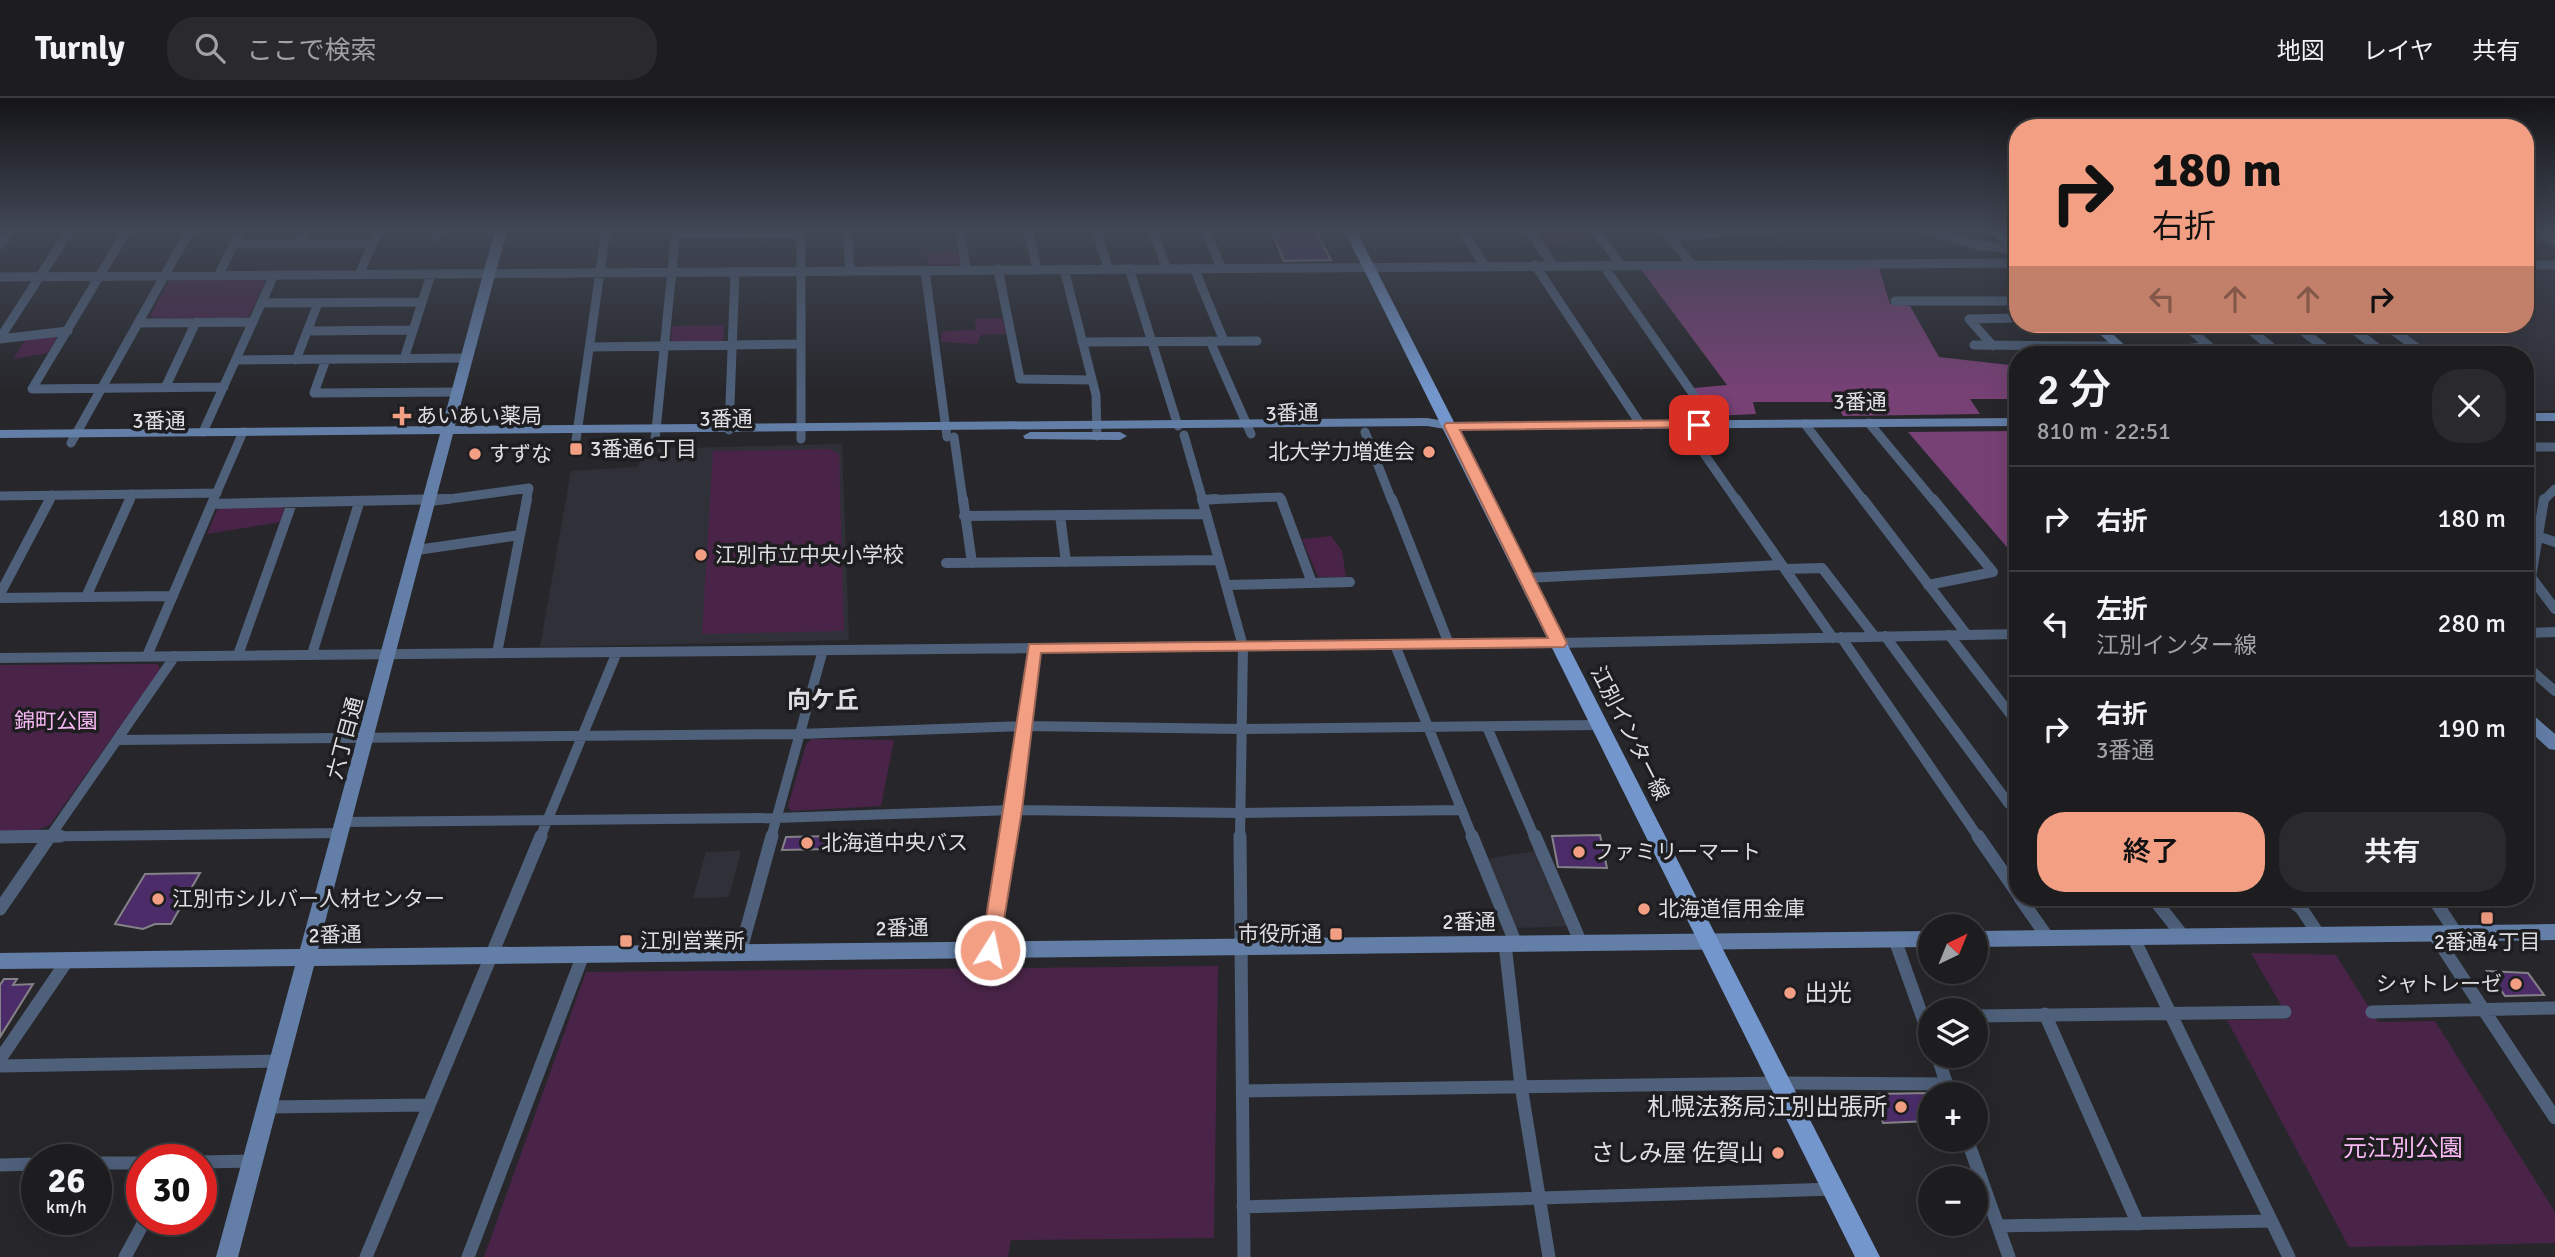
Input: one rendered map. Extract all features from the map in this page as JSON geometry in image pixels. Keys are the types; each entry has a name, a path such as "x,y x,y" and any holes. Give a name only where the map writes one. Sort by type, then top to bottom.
{"main road":[{"name":"江別インター線","path":"1380,284 1868,1257"}],"street":[{"path":"0,338 35,284"},
{"path":"96,284 32,389 224,387"},
{"path":"74,438 160,284"},
{"path":"203,432 270,284"},
{"path":"404,359 428,284"},
{"name":"六丁目通","path":"227,1257 487,284"},
{"path":"578,435 598,284"},
{"path":"656,435 670,284"},
{"path":"729,430 735,284"},
{"path":"802,434 803,284"},
{"path":"927,284 972,563"},
{"path":"1001,284 1020,379 1092,380"},
{"path":"1068,284 1092,380 1097,430"},
{"path":"1134,284 1181,430 1243,646 1240,813 1244,1257"},
{"path":"1201,284 1224,341"},
{"path":"1548,284 1642,425"},
{"path":"1616,284 1714,424"},
{"path":"1895,301 2009,301"},
{"path":"262,303 422,302"},
{"path":"296,360 318,303"},
{"path":"1993,345 1969,319 2009,318"},
{"path":"165,388 196,322"},
{"path":"138,323 253,322"},
{"path":"307,331 413,330"},
{"path":"0,338 68,331"},
{"path":"2105,333 2119,346"},
{"path":"2194,333 2209,346"},
{"path":"2254,333 2270,346"},
{"path":"2305,333 2322,346"},
{"path":"2358,333 2375,346"},
{"path":"2396,333 2415,346"},
{"path":"1210,341 1249,429"},
{"path":"1082,342 1257,341"},
{"path":"590,347 801,344"},
{"path":"1974,345 2119,346"},
{"path":"236,360 467,358"},
{"path":"326,359 314,393 459,392"},
{"path":"2534,417 2555,417"},
{"name":"3番通","path":"0,434 74,438 656,435 1249,429 1427,422 1451,426 2009,422"},
{"path":"1805,424 1967,635"},
{"path":"1869,424 1993,572 1928,584"},
{"path":"1684,425 2009,882"},
{"name":"3番通","path":"1249,429 1366,432 1427,431 1451,426"},
{"name":"3番通","path":"656,435 729,430 802,434"},
{"name":"3番通","path":"0,443 203,432 242,437"},
{"path":"1366,432 1449,644"},
{"path":"147,656 242,437"},
{"path":"2534,447 2555,447"},
{"path":"212,504 430,502 529,488 497,653"},
{"path":"2534,550 2543,500 2555,489"},
{"path":"0,496 218,493"},
{"path":"86,597 132,494"},
{"path":"52,495 0,596 173,596"},
{"path":"1202,500 1280,497 1311,583"},
{"path":"238,655 292,503"},
{"path":"312,654 359,503"},
{"path":"964,516 1206,514"},
{"path":"1059,515 1066,562"},
{"path":"417,550 520,535"},
{"path":"2536,536 2555,542"},
{"path":"946,564 1219,560"},
{"path":"1527,578 1784,567 1822,568 1880,636 2009,804"},
{"path":"1226,584 1350,582"},
{"path":"2534,582 2555,609"},
{"path":"2534,633 2555,632"},
{"path":"0,658 1395,645 2009,634"},
{"path":"1949,635 2009,712"},
{"path":"1395,645 1462,810 1510,944 1521,1086 1549,1257"},
{"path":"990,950 1013,810 1034,648"},
{"path":"740,953 823,650"},
{"path":"366,1257 617,652"},
{"path":"0,909 175,656"},
{"path":"2534,673 2555,691"},
{"path":"117,740 366,740 799,734 1024,726 1242,729 1600,725"},
{"path":"2534,725 2555,744"},
{"path":"1486,727 1581,943"},
{"path":"0,837 546,820 776,818 1013,810 1240,813 1462,810"},
{"path":"2026,906 2048,938"},
{"path":"2159,906 2183,936"},
{"path":"2298,906 2319,935"},
{"path":"2438,906 2456,933"},
{"path":"1988,939 2555,932"},
{"path":"2433,933 2555,1118"},
{"path":"2133,937 2289,1257"},
{"name":"2番通","path":"0,961 1918,939"},
{"path":"1895,940 1918,998"},
{"path":"468,1257 583,955"},
{"path":"0,1059 67,961"},
{"path":"2372,1012 2555,1008"},
{"path":"1988,1016 2285,1012"},
{"path":"2045,1014 2138,1224"},
{"path":"0,1066 280,1061"},
{"path":"1243,1091 1782,1083 1918,1088"},
{"path":"268,1107 428,1105"},
{"path":"1972,1152 2010,1257"},
{"path":"217,1161 253,1161"},
{"path":"0,1165 21,1164"},
{"path":"1243,1207 1835,1189"},
{"path":"1998,1226 2271,1221"},
{"path":"125,1257 137,1235"}],"shaded area":[{"path":"1652,284 1884,284 1890,304 1910,306 1939,357 2009,365 2009,399 1970,399 1980,414 1843,416 1835,402 1753,402 1756,414 1713,416 1694,388 1727,385"},
{"path":"2534,284 2555,284 2555,410 2534,411 2534,346 2420,346 2402,333 2534,333"},
{"path":"2009,431 2009,550 1908,432"},
{"name":"江別市立中央小学校","path":"842,444 849,640 540,647 571,471 638,467 643,449"},
{"path":"741,851 729,897 693,898 706,852"},
{"path":"1536,851 1569,926 1515,928 1486,859"}],"green space":[{"path":"167,284 264,284 249,316 243,319 150,316"},
{"path":"1002,318 1006,334 981,335 977,344 941,342 942,331 976,330 975,319"},
{"path":"724,325 723,341 719,343 673,343 671,340 672,326"},
{"path":"59,334 48,353 13,359 27,337"},
{"path":"830,449 839,454 844,631 702,634 713,451"},
{"path":"282,507 284,510 280,522 207,534 217,510 222,508"},
{"path":"1331,536 1342,551 1346,577 1318,577 1302,539"},
{"name":"錦町公園","path":"158,664 160,670 50,825 34,831 0,831 0,665"},
{"path":"811,739 894,740 881,806 791,811 788,806 806,745"},
{"name":"元江別公園","path":"2251,953 2336,955 2378,1022 2435,1021 2555,1212 2555,1243 2349,1247 2227,1020 2289,1019"},
{"path":"1218,966 1214,1238 1011,1240 1008,1257 484,1257 586,972"}],"building":[{"name":"ファミリーマート","path":"1600,835 1607,868 1558,867 1552,836"},
{"name":"北海道中央バス","path":"832,836 829,849 782,850 786,837"},
{"name":"江別市シルバー人材センター","path":"200,873 171,924 155,924 143,929 115,924 145,874"},
{"name":"シャトレーゼ","path":"2487,971 2528,973 2544,995 2505,996"},
{"path":"4,979 17,979 13,985 33,984 0,1037 0,985"},
{"name":"札幌法務局江別出張所","path":"1918,1093 1918,1122 1883,1123 1874,1094"}],"place":[{"name":"あいあい薬局","path":"402,416"},
{"name":"3番通6丁目","path":"576,449"},
{"name":"北大学力増進会","path":"1429,452"},
{"name":"すずな","path":"475,454"},
{"name":"江別市立中央小学校","path":"701,555"},
{"name":"北海道中央バス","path":"807,843"},
{"name":"ファミリーマート","path":"1579,852"},
{"name":"江別市シルバー人材センター","path":"158,899"},
{"name":"北海道信用金庫","path":"1644,909"},
{"name":"2番通4丁目","path":"2487,918"},
{"name":"市役所通","path":"1336,934"},
{"name":"江別営業所","path":"626,941"},
{"name":"シャトレーゼ","path":"2516,984"},
{"name":"出光","path":"1790,993"},
{"name":"札幌法務局江別出張所","path":"1901,1107"},
{"name":"さしみ屋 佐賀山","path":"1778,1153"}],"district":[{"name":"向ケ丘","path":"823,700"}],"route":[{"path":"990,950 1013,810 1034,648 1559,643 1451,426 1699,425"}]}
